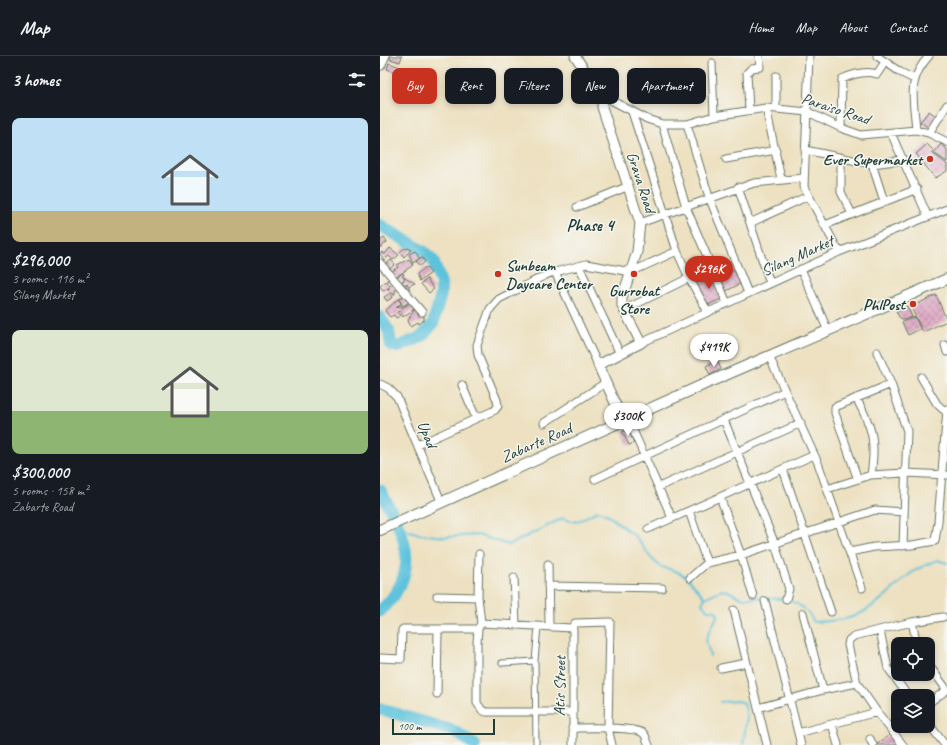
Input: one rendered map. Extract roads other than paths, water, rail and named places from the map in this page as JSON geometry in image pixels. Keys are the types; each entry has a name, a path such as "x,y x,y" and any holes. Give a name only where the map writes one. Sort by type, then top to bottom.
{"main road":[{"path":"380,65 384,56"},
{"name":"Zabarte Road","path":"380,529 898,299 947,279"}],"street":[{"name":"Paraiso Road","path":"575,56 583,68"},
{"path":"749,110 747,73 752,68 760,67 760,56"},
{"path":"809,56 808,112 803,178 804,187 839,252"},
{"path":"877,56 900,72 914,79"},
{"path":"916,130 913,88 914,79 919,68 929,56"},
{"path":"841,128 842,80 852,74 871,72 877,74 885,62"},
{"path":"712,63 714,116"},
{"path":"776,76 776,108"},
{"name":"Grava Road","path":"602,104 640,223 637,252 622,298 624,310 641,343"},
{"name":"Paraiso Road","path":"618,104 632,112 662,124 687,124 714,116 749,110 776,108 808,112 841,128 868,136 916,130 929,133 947,142"},
{"path":"929,133 947,105"},
{"path":"766,108 781,179"},
{"path":"632,112 677,251 689,278 708,312"},
{"path":"662,124 686,207 727,303"},
{"path":"687,124 709,197 748,293"},
{"path":"891,133 917,189 928,218"},
{"path":"726,159 776,150"},
{"path":"805,150 872,164 903,160"},
{"path":"841,158 841,192 852,214"},
{"path":"872,164 884,201"},
{"path":"640,223 754,182 803,178"},
{"path":"577,207 629,186"},
{"path":"738,187 770,284"},
{"path":"825,224 917,189"},
{"path":"750,223 808,196"},
{"name":"Silang Market","path":"598,365 641,343 839,252 947,210"},
{"path":"418,445 495,410 498,406 477,350 477,345 490,309 499,299 553,273 579,266 590,265 631,272 677,251"},
{"path":"380,263 422,312"},
{"path":"579,266 620,354"},
{"path":"801,269 828,331"},
{"path":"553,273 598,365 605,383 645,456 672,518"},
{"path":"624,310 689,278"},
{"path":"877,352 891,384 908,431 903,546"},
{"path":"769,356 801,423 814,455 862,588"},
{"path":"850,552 874,547 903,546 935,541 944,475 947,410 937,404 921,377"},
{"path":"544,423 605,383"},
{"name":"Upad","path":"380,384 388,388 397,397 441,501"},
{"path":"858,478 835,410 838,406 891,384"},
{"path":"462,385 476,418"},
{"path":"595,479 785,391"},
{"path":"856,398 872,432 874,452 871,474"},
{"path":"724,420 752,484 775,544 789,589 786,599"},
{"path":"659,487 801,423"},
{"path":"648,529 752,484 814,455"},
{"path":"783,469 806,533 831,612"},
{"path":"827,489 871,474 905,473 944,475"},
{"path":"720,497 741,555 752,596"},
{"path":"690,578 707,563 741,555 875,510 904,512"},
{"path":"688,511 707,563"},
{"path":"479,554 478,597 480,626 477,697 479,707 486,712 572,712"},
{"path":"548,564 549,626"},
{"path":"514,578 516,624"},
{"path":"548,586 662,588"},
{"path":"437,596 478,597"},
{"path":"765,601 801,745"},
{"path":"734,610 767,745"},
{"path":"803,613 823,690"},
{"path":"891,724 877,712 857,683 848,645 849,640 854,636 880,631 912,622 943,617"},
{"path":"380,658 401,659 402,630 438,630 516,624 572,628 575,622 610,622 608,728 612,745"},
{"path":"912,622 915,637"},
{"path":"536,745 535,661 538,626"},
{"name":"Atis Street","path":"572,628 573,745"},
{"path":"437,694 438,630"},
{"path":"880,631 888,668 903,689"},
{"path":"502,663 535,661"},
{"path":"721,668 746,663"},
{"path":"935,674 947,690 935,698"},
{"path":"758,708 823,690 857,683"},
{"path":"798,733 877,712"},
{"path":"832,724 838,745"},
{"path":"572,728 608,728 642,732 649,745"},
{"path":"898,733 903,745"},
{"path":"935,733 944,745"}],"waterway":[{"path":"380,225 423,251 433,260 441,283 441,294 433,324 421,337 398,347 391,345 389,331 380,317"},
{"path":"380,490 397,522 403,537 406,552 406,567 402,581 394,596 380,611"},
{"path":"401,528 419,534 445,537 478,535 509,545 563,518 577,521 598,511 608,515 636,537 651,558 661,567 673,570 686,576 705,598"},
{"path":"710,656 706,639 718,614 716,611 706,609 702,604 705,598 716,592 725,590 742,598 773,598 792,601 808,612 814,622 836,620 852,617 864,611 878,602 910,574 920,568 937,560 947,563"},
{"path":"720,702 738,701 744,703 747,716 743,745"},
{"path":"380,709 454,731 475,745"}],"place":[{"name":"Ever Supermarket","path":"930,159"},
{"name":"Sunbeam Daycare Center","path":"498,274"},
{"name":"Gurrobat Store","path":"634,274"},
{"name":"PhlPost","path":"913,304"}],"district":[{"name":"Phase 4","path":"590,225"}]}
